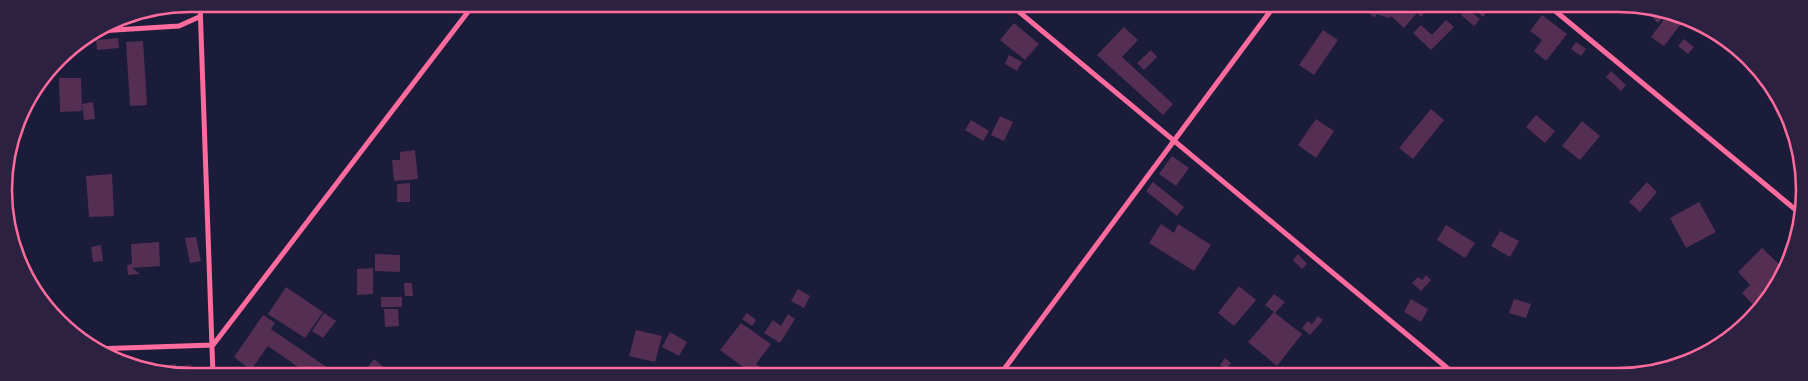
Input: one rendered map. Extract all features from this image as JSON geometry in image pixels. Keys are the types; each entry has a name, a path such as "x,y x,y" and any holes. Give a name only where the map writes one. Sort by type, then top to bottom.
{"street":[{"path":"199,12 213,368"},
{"path":"213,345 468,12"},
{"path":"1019,12 1447,368"},
{"path":"1005,368 1270,12"},
{"path":"1556,12 1794,209"},
{"path":"114,30 179,26 199,17"},
{"path":"109,348 213,345"}],"building":[{"path":"1425,12 1421,17 1417,13 1404,28 1391,16 1389,18 1376,14 1375,18 1369,13"},
{"path":"1464,12 1471,12 1480,19 1474,26 1461,15"},
{"path":"1477,12 1488,12 1483,17"},
{"path":"1542,15 1567,34 1546,61 1534,51 1542,40 1530,31"},
{"path":"1654,17 1662,18 1658,23 1653,18"},
{"path":"1664,19 1681,24 1664,46 1651,37"},
{"path":"1446,20 1454,27 1431,50 1413,33 1421,25 1432,35"},
{"path":"1014,23 1039,44 1025,60 1000,40"},
{"path":"1124,27 1138,40 1122,57 1173,104 1163,115 1097,55"},
{"path":"1323,30 1338,40 1314,75 1299,65"},
{"path":"118,38 119,48 97,50 96,40"},
{"path":"1684,39 1694,47 1688,54 1678,46"},
{"path":"143,41 147,105 130,106 126,42"},
{"path":"1576,42 1586,49 1581,56 1571,49"},
{"path":"1151,50 1157,57 1144,70 1137,63"},
{"path":"1009,55 1022,62 1017,71 1005,64"},
{"path":"1611,71 1626,85 1621,91 1606,77"},
{"path":"59,78 81,78 82,111 60,112"},
{"path":"93,102 95,119 84,120 82,104"},
{"path":"1431,109 1444,120 1413,159 1399,148"},
{"path":"1536,115 1555,131 1545,143 1526,127"},
{"path":"1000,116 1013,122 1004,141 991,135"},
{"path":"1316,119 1334,131 1316,158 1298,145"},
{"path":"971,120 989,131 983,141 965,130"},
{"path":"1582,121 1600,136 1580,160 1562,146"},
{"path":"415,150 418,179 394,181 392,160 400,160 400,152"},
{"path":"1172,156 1189,168 1176,186 1159,174"},
{"path":"112,174 114,216 89,217 86,176"},
{"path":"1153,182 1184,207 1177,216 1146,191"},
{"path":"1647,182 1657,192 1640,212 1629,202"},
{"path":"410,183 410,202 397,202 397,184"},
{"path":"1699,202 1716,232 1686,248 1670,218"},
{"path":"1161,224 1174,233 1178,224 1211,245 1194,271 1149,243"},
{"path":"1446,225 1475,243 1465,258 1437,240"},
{"path":"1500,231 1519,241 1510,257 1491,246"},
{"path":"196,237 201,261 190,263 185,238"},
{"path":"159,242 160,266 132,268 140,274 128,275 127,265 132,264 131,244"},
{"path":"101,245 103,261 93,262 91,247"},
{"path":"1762,248 1779,265 1772,280 1753,305 1742,293 1750,285 1738,272"},
{"path":"375,254 400,255 400,272 375,271"},
{"path":"1298,254 1307,264 1302,269 1293,260"},
{"path":"373,268 373,294 357,295 357,269"},
{"path":"1426,275 1431,280 1421,291 1412,283 1418,277 1422,280"},
{"path":"404,283 412,283 413,296 405,296"},
{"path":"1239,286 1256,300 1234,326 1218,313"},
{"path":"286,287 323,312 305,338 268,314"},
{"path":"798,289 810,296 804,308 791,301"},
{"path":"1274,294 1285,302 1275,313 1302,334 1277,366 1248,342 1274,312 1265,305"},
{"path":"381,297 402,297 402,307 381,307"},
{"path":"1411,299 1428,309 1421,322 1404,312"},
{"path":"1514,299 1531,304 1526,318 1509,313"},
{"path":"384,309 398,309 399,326 385,327"},
{"path":"324,313 336,321 323,338 312,331"},
{"path":"747,313 756,320 752,326 742,319"},
{"path":"788,314 795,319 780,343 764,333 773,320 781,326"},
{"path":"263,315 275,323 271,329 328,368 300,368 268,346 252,368 248,368 234,357"},
{"path":"1318,316 1323,320 1310,335 1302,328 1308,321 1312,324"},
{"path":"741,323 771,344 756,364 761,368 744,368 720,350"},
{"path":"636,330 662,336 655,362 629,356"},
{"path":"670,332 687,342 679,356 662,347"},
{"path":"1225,358 1231,363 1227,368 1220,365"},
{"path":"374,359 385,368 367,368"},
{"path":"176,364 177,368 167,367 163,366"},
{"path":"191,365 192,368 179,368 179,366"}]}
